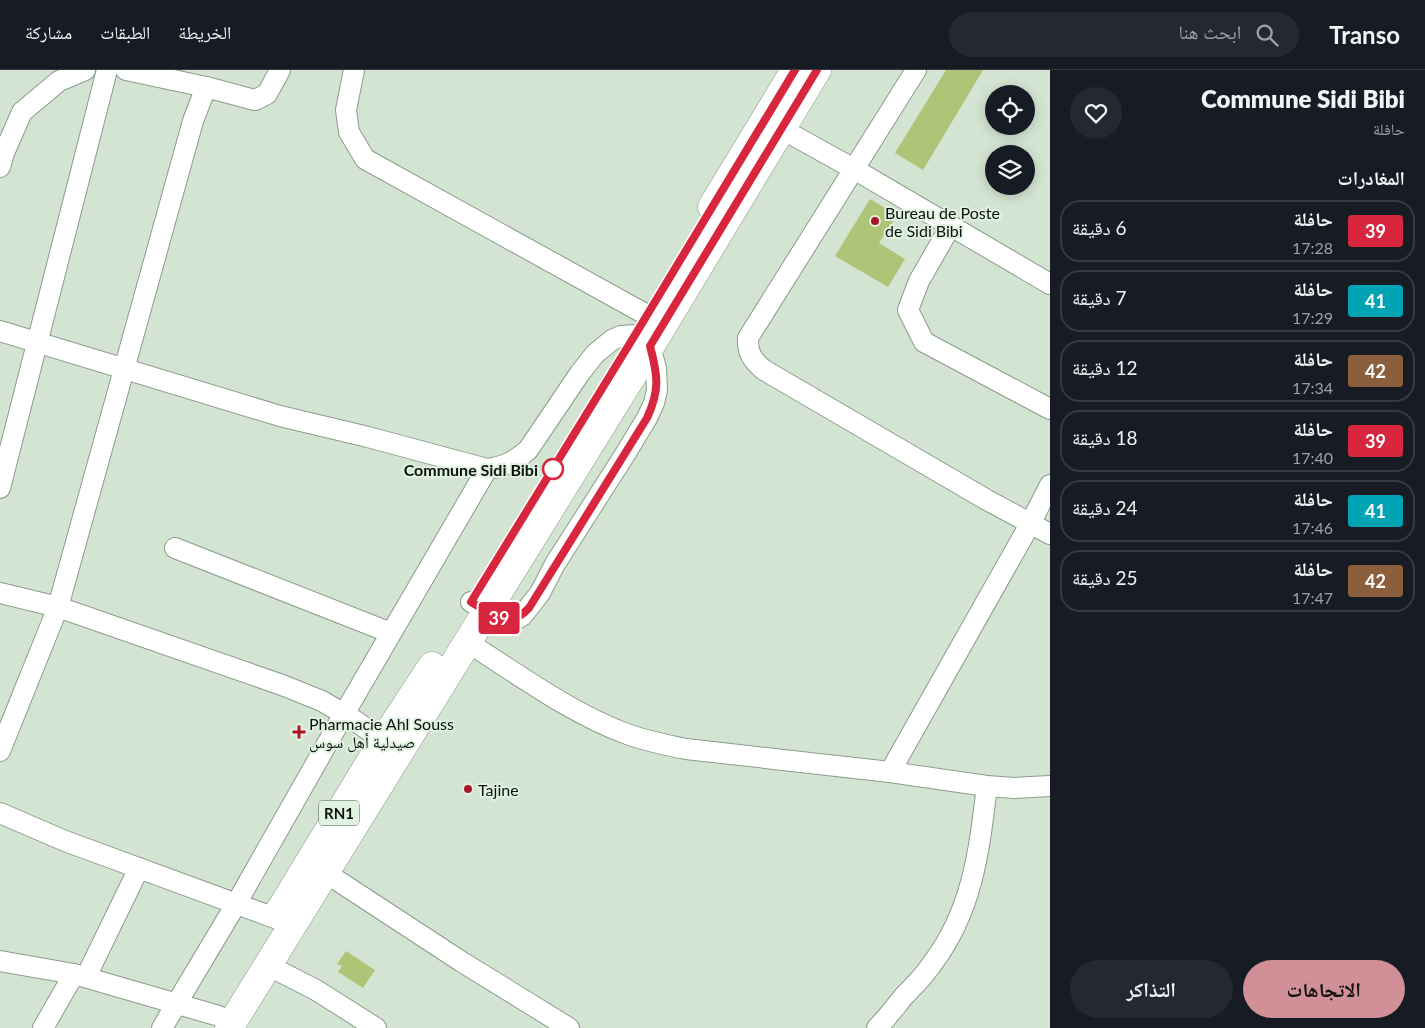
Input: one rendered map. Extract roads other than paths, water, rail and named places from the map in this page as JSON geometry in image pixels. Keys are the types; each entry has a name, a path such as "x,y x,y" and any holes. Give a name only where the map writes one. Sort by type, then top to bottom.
{"highway":[{"name":"RN1","path":"773,125 795,70"},
{"name":"RN1","path":"220,1024 267,965 326,873 392,747 644,332 773,125 817,70"},
{"name":"RN1","path":"220,1024 275,918 392,747 467,642 479,606"}],"street":[{"path":"1,157 22,112 59,81 85,70"},
{"path":"0,488 107,70"},
{"path":"126,70 206,87 255,100 267,94 280,70"},
{"path":"354,70 346,110 349,132 365,159 644,332 658,379 654,403 624,456 555,564 540,593 522,616 516,619 503,619 479,606"},
{"path":"916,70 748,338 748,346 751,356 764,370 1050,534"},
{"path":"0,751 58,607 192,121 206,87"},
{"path":"773,125 854,169 1050,284"},
{"path":"950,226 919,281 908,310 924,342 1050,409"},
{"path":"1030,273 1050,268"},
{"path":"0,331 280,416 486,468 501,467 528,450 595,354 612,340 644,332"},
{"path":"162,1028 236,904 486,468"},
{"path":"890,772 1030,524 1050,485"},
{"path":"175,548 390,633"},
{"path":"0,593 58,607 282,684 322,701 392,747"},
{"path":"467,642 566,704 599,722 627,734 656,743 686,749 890,772 987,786 1014,788 1050,786"},
{"path":"877,1028 932,965 951,936 970,889 977,862 987,786"},
{"path":"0,813 65,841 275,918"},
{"path":"43,1028 80,976 139,868"},
{"path":"326,873 462,962 569,1028"},
{"path":"0,961 80,976 176,1004 220,1024"},
{"path":"267,965 316,990 376,1028"}],"place":[{"name":"Bureau de Poste de Sidi Bibi","path":"875,221"},
{"name":"Commune Sidi Bibi","path":"553,469"},
{"name":"Pharmacie Ahl Souss صيدلية أهل سوس","path":"299,732"},
{"name":"Tajine","path":"468,789"}]}
